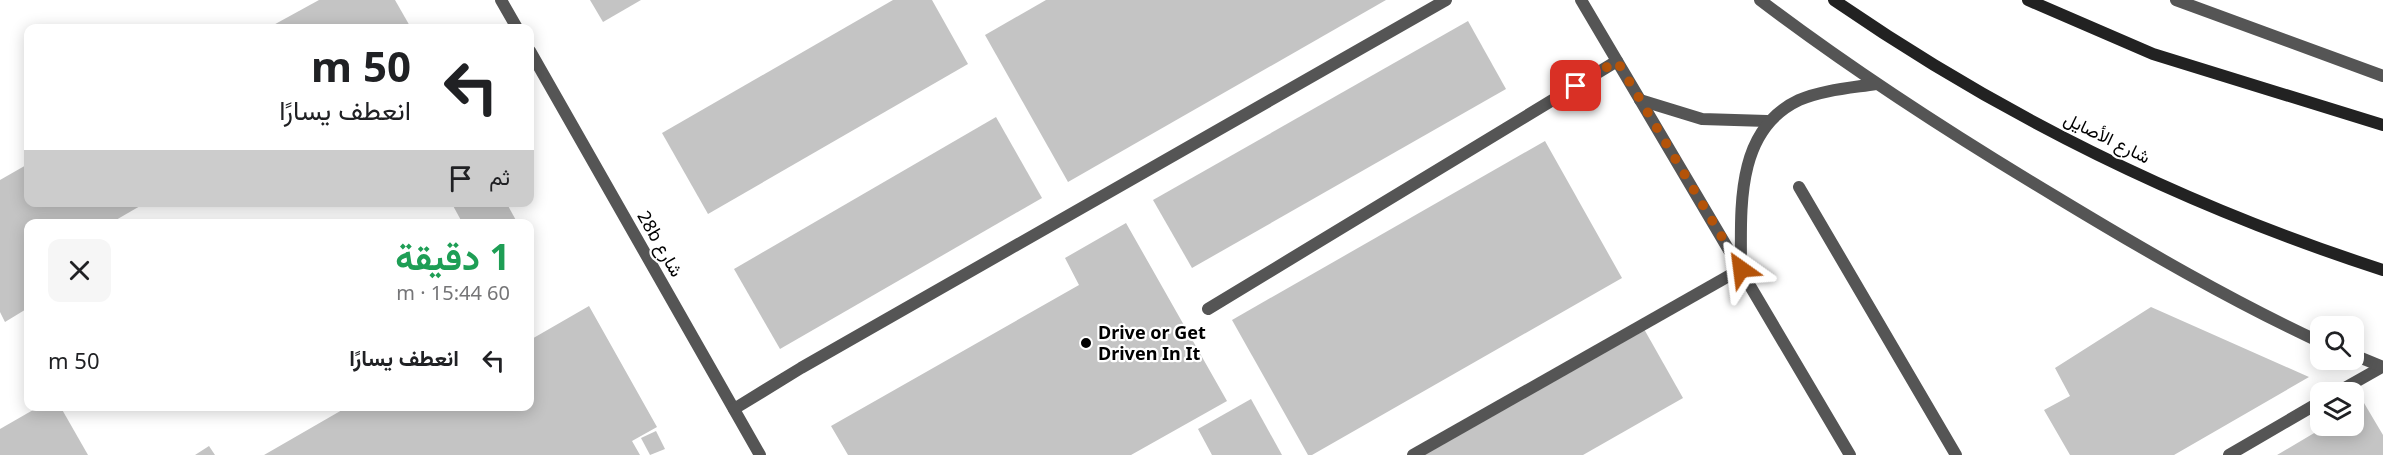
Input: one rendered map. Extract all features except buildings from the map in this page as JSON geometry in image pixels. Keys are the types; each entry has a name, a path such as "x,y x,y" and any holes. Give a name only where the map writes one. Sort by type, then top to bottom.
{"main road":[{"name":"شارع الأصايل","path":"1834,0 1887,37 1993,100 2102,157 2260,226 2383,270"},
{"path":"2028,0 2153,54 2383,124"},
{"path":"2357,262 2383,277"}],"street":[{"path":"501,0 515,24"},
{"path":"734,409 801,368 1446,0"},
{"path":"1581,0 1850,455"},
{"path":"1761,0 1875,84 2137,246 2310,337"},
{"path":"2176,0 2383,76"},
{"name":"28b شارع","path":"534,58 760,455"},
{"path":"1208,309 1617,61"},
{"path":"1741,269 1743,190 1756,143 1767,122 1800,100 1819,93 1875,84"},
{"path":"1640,100 1702,119 1767,122"},
{"path":"1799,187 1956,455"},
{"path":"1413,455 1741,269"},
{"path":"2364,359 2383,367"},
{"path":"2356,382 2383,367"},
{"path":"2229,455 2310,408"}],"place":[{"name":"Drive or Get Driven In It","path":"1086,343"}],"route":[{"path":"1576,86 1617,61 1741,269"}]}
